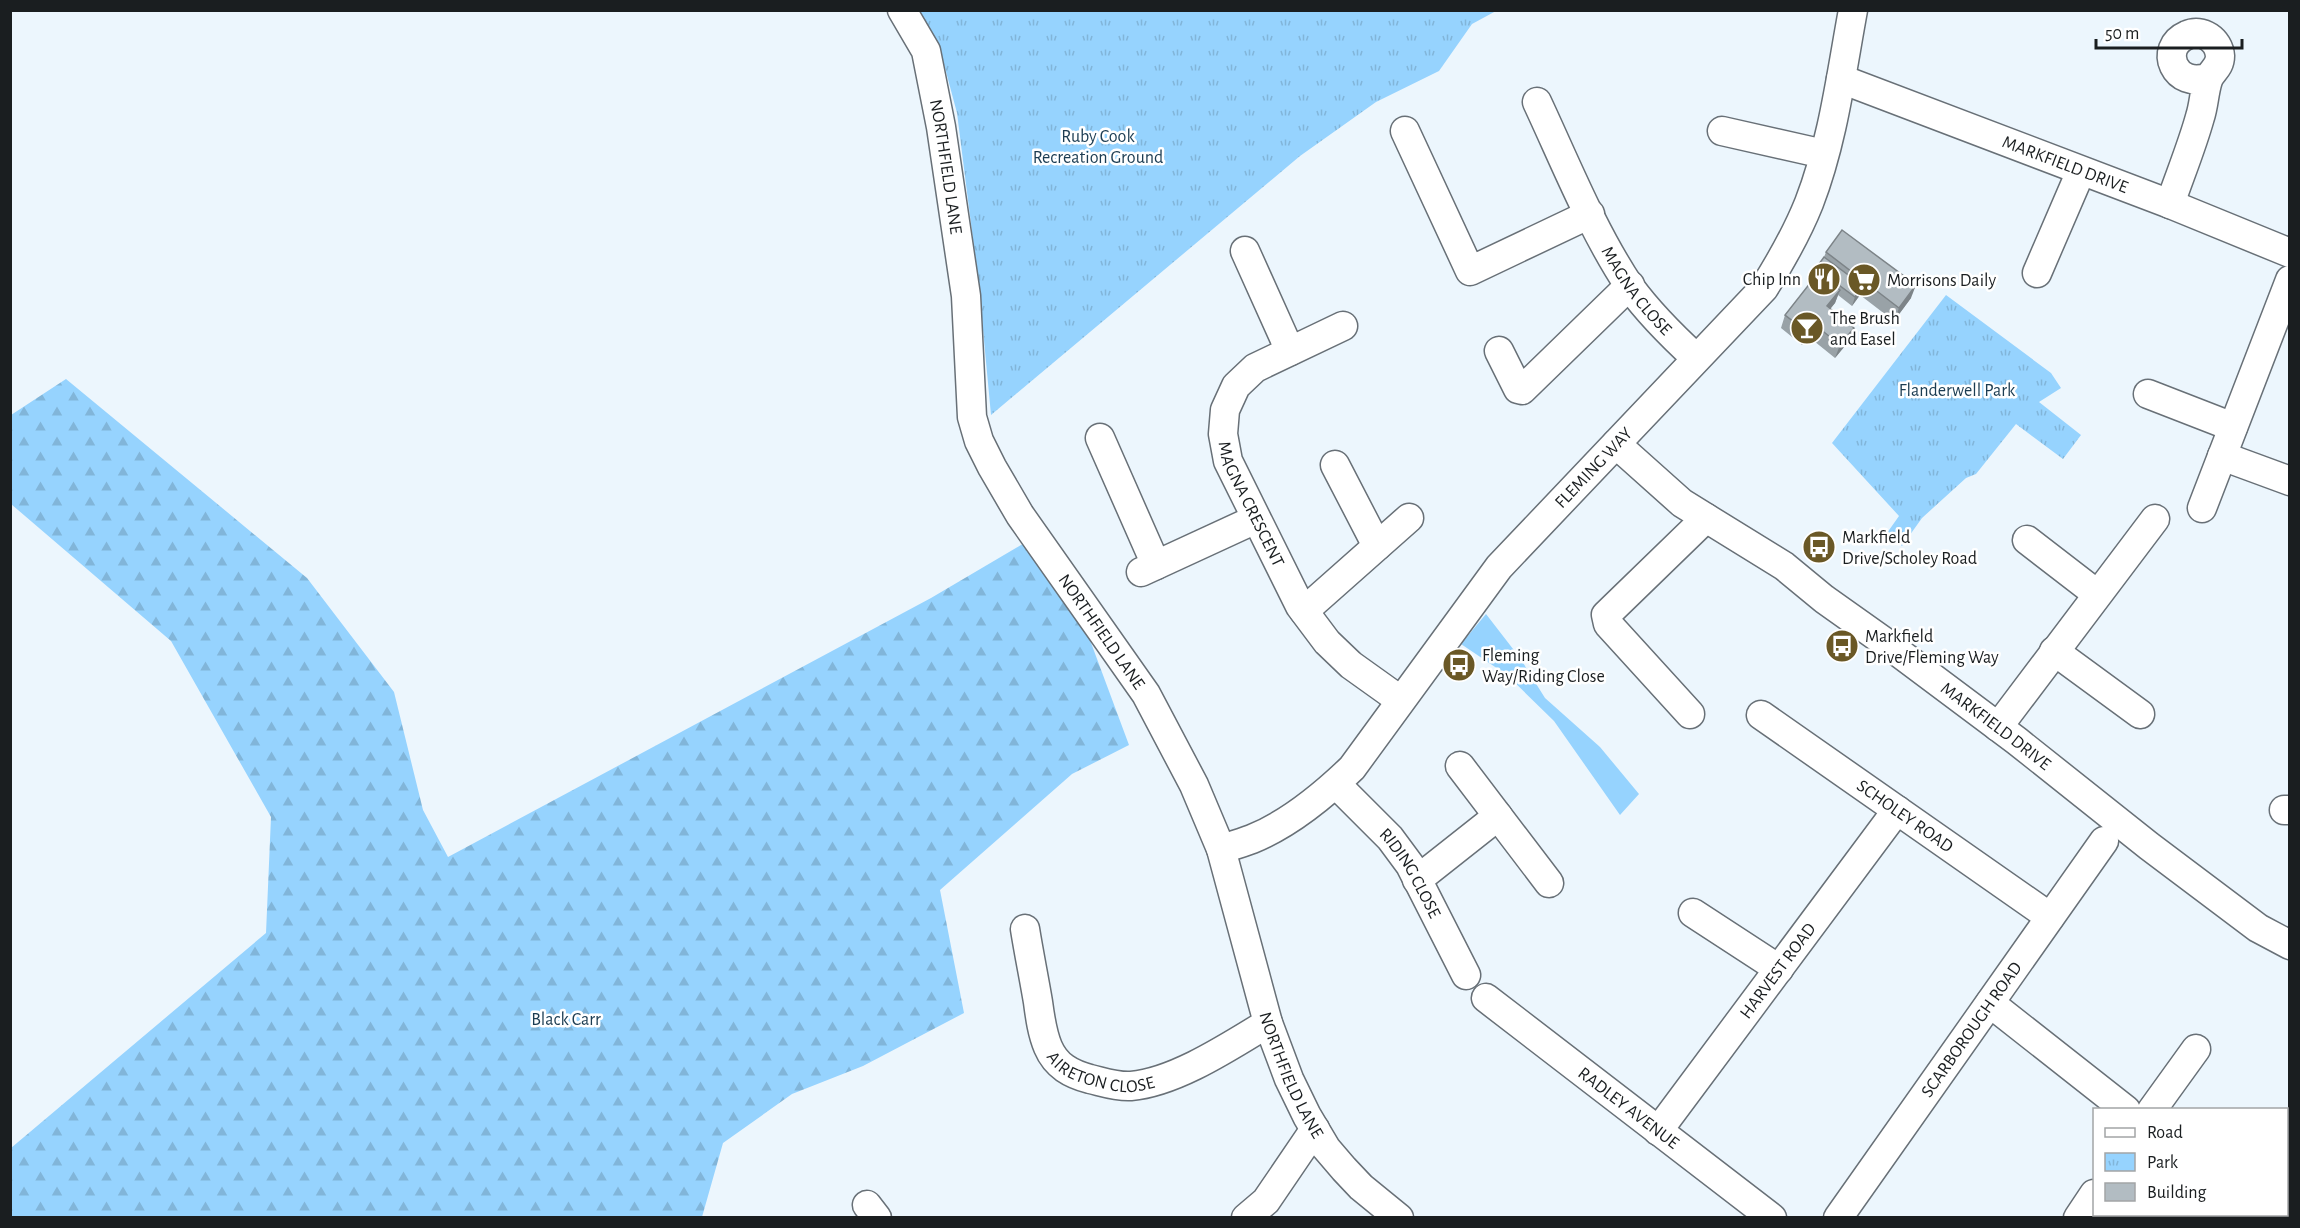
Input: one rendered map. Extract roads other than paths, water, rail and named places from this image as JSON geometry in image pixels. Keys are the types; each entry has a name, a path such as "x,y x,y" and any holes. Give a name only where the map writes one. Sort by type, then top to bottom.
{"street":[{"name":"NORTHFIELD LANE","path":"902,10 926,51 941,127 966,296 972,417 979,441 1020,515 1146,694 1194,786 1221,849 1268,1023 1288,1079 1315,1129 1326,1148 1361,1187 1399,1218"},
{"name":"FLEMING WAY","path":"1221,849 1253,839 1281,824 1336,784 1352,768 1499,567 1764,288 1801,222 1824,154 1841,79 1852,10"},
{"path":"2170,204 2200,117 2209,77 2200,81 2191,81 2176,71 2172,62 2175,46 2186,35 2193,22"},
{"name":"MARKFIELD DRIVE","path":"1841,79 2170,204 2289,253"},
{"name":"MAGNA CLOSE","path":"1537,102 1590,214 1629,285 1668,331 1696,358"},
{"path":"1722,130 1824,154"},
{"path":"1405,131 1470,271 1590,214"},
{"path":"2037,273 2081,171"},
{"path":"1245,251 1290,351"},
{"path":"2202,508 2289,280"},
{"path":"1499,351 1518,389 1522,390 1629,285"},
{"name":"MAGNA CRESCENT","path":"1343,326 1255,368 1236,386 1225,410 1223,434 1228,461 1286,580 1304,611 1327,642 1351,665 1400,700"},
{"path":"2148,394 2233,427"},
{"path":"1100,438 1149,569 1256,519"},
{"name":"MARKFIELD DRIVE","path":"1616,444 1668,492 1784,566 1998,727 2258,928 2289,945"},
{"path":"2222,456 2289,481"},
{"path":"1335,465 1377,546"},
{"path":"1304,611 1409,518"},
{"path":"1690,714 1608,624 1606,615 1706,518"},
{"path":"1998,727 2155,519"},
{"path":"2027,540 2105,584"},
{"path":"2055,651 2140,714"},
{"name":"SCHOLEY ROAD","path":"1761,715 2050,917"},
{"path":"1460,766 1549,883"},
{"name":"RIDING CLOSE","path":"1336,784 1390,838 1410,865 1466,975"},
{"name":"HARVEST ROAD","path":"1658,1131 1897,810"},
{"path":"1417,880 1498,816"},
{"name":"SCARBOROUGH ROAD","path":"1838,1218 2104,841"},
{"path":"1693,913 1779,969"},
{"name":"AIRETON CLOSE","path":"1025,929 1042,1026 1048,1047 1058,1064 1075,1075 1105,1083 1130,1086 1149,1082 1216,1054 1268,1023"},
{"name":"RADLEY AVENUE","path":"1486,998 1772,1218"},
{"path":"1990,1003 2123,1108"},
{"path":"2153,1108 2196,1049"},
{"path":"1246,1218 1266,1201 1315,1129"},
{"path":"2078,1218 2093,1196"}],"place":[{"name":"Chip Inn","path":"1824,279"},
{"name":"Morrisons Daily","path":"1864,280"},
{"name":"The Brush and Easel","path":"1807,328"},
{"name":"Markfield Drive/Scholey Road","path":"1819,547"},
{"name":"Markfield Drive/Fleming Way","path":"1842,646"},
{"name":"Fleming Way/Riding Close","path":"1459,665"}],"park label":[{"name":"Ruby Cook Recreation Ground","path":"1098,146"},
{"name":"Flanderwell Park","path":"1957,390"},
{"name":"Black Carr","path":"566,1019"}]}
